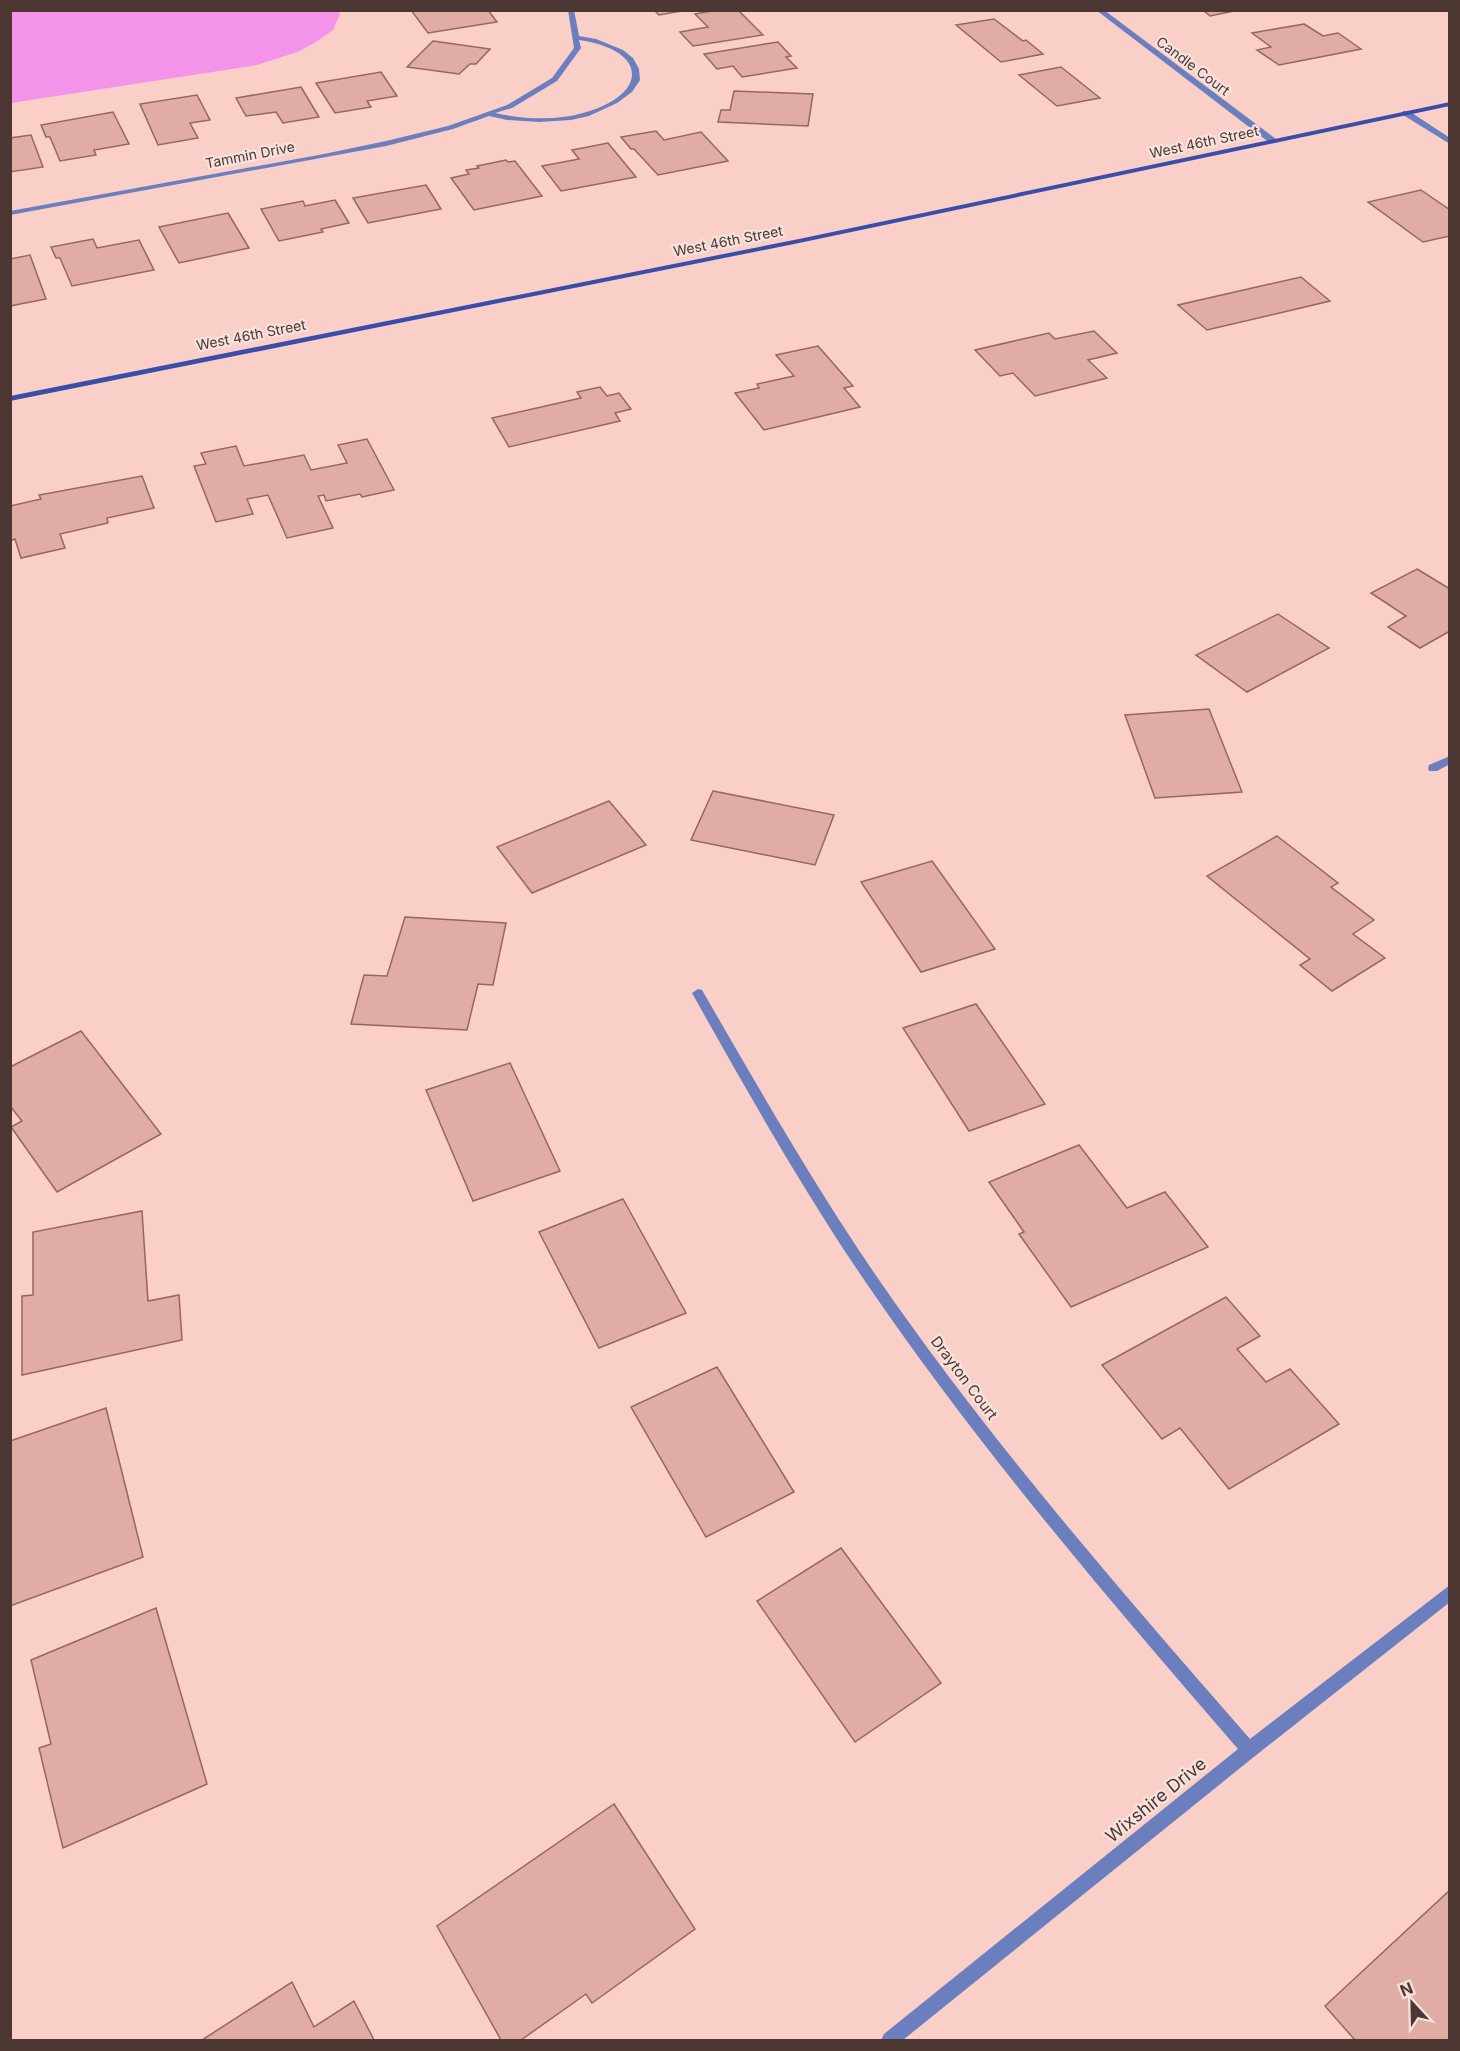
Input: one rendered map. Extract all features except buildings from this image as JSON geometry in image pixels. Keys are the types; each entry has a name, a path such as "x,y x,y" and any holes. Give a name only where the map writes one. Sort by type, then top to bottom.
{"street":[{"path":"492,115 522,120 576,116 605,107 628,92 635,84 638,72 631,60 617,49 579,38 578,24 572,10"},
{"name":"Candle Court","path":"1099,10 1273,141"},
{"name":"Tammin Drive","path":"10,213 410,138 492,115 529,98 563,72 573,58 579,38"},
{"name":"West 46th Street","path":"10,399 799,241 1449,104"},
{"path":"1406,113 1449,142"},
{"path":"1433,768 1449,759"},
{"name":"Drayton Court","path":"698,993 797,1164 873,1282 1013,1472 1121,1603 1249,1750"},
{"name":"Wixshire Drive","path":"890,2040 1449,1592"}],"shaded area":[{"path":"11,11 338,11 340,14 333,30 316,42 300,51 257,65 11,103"}]}
